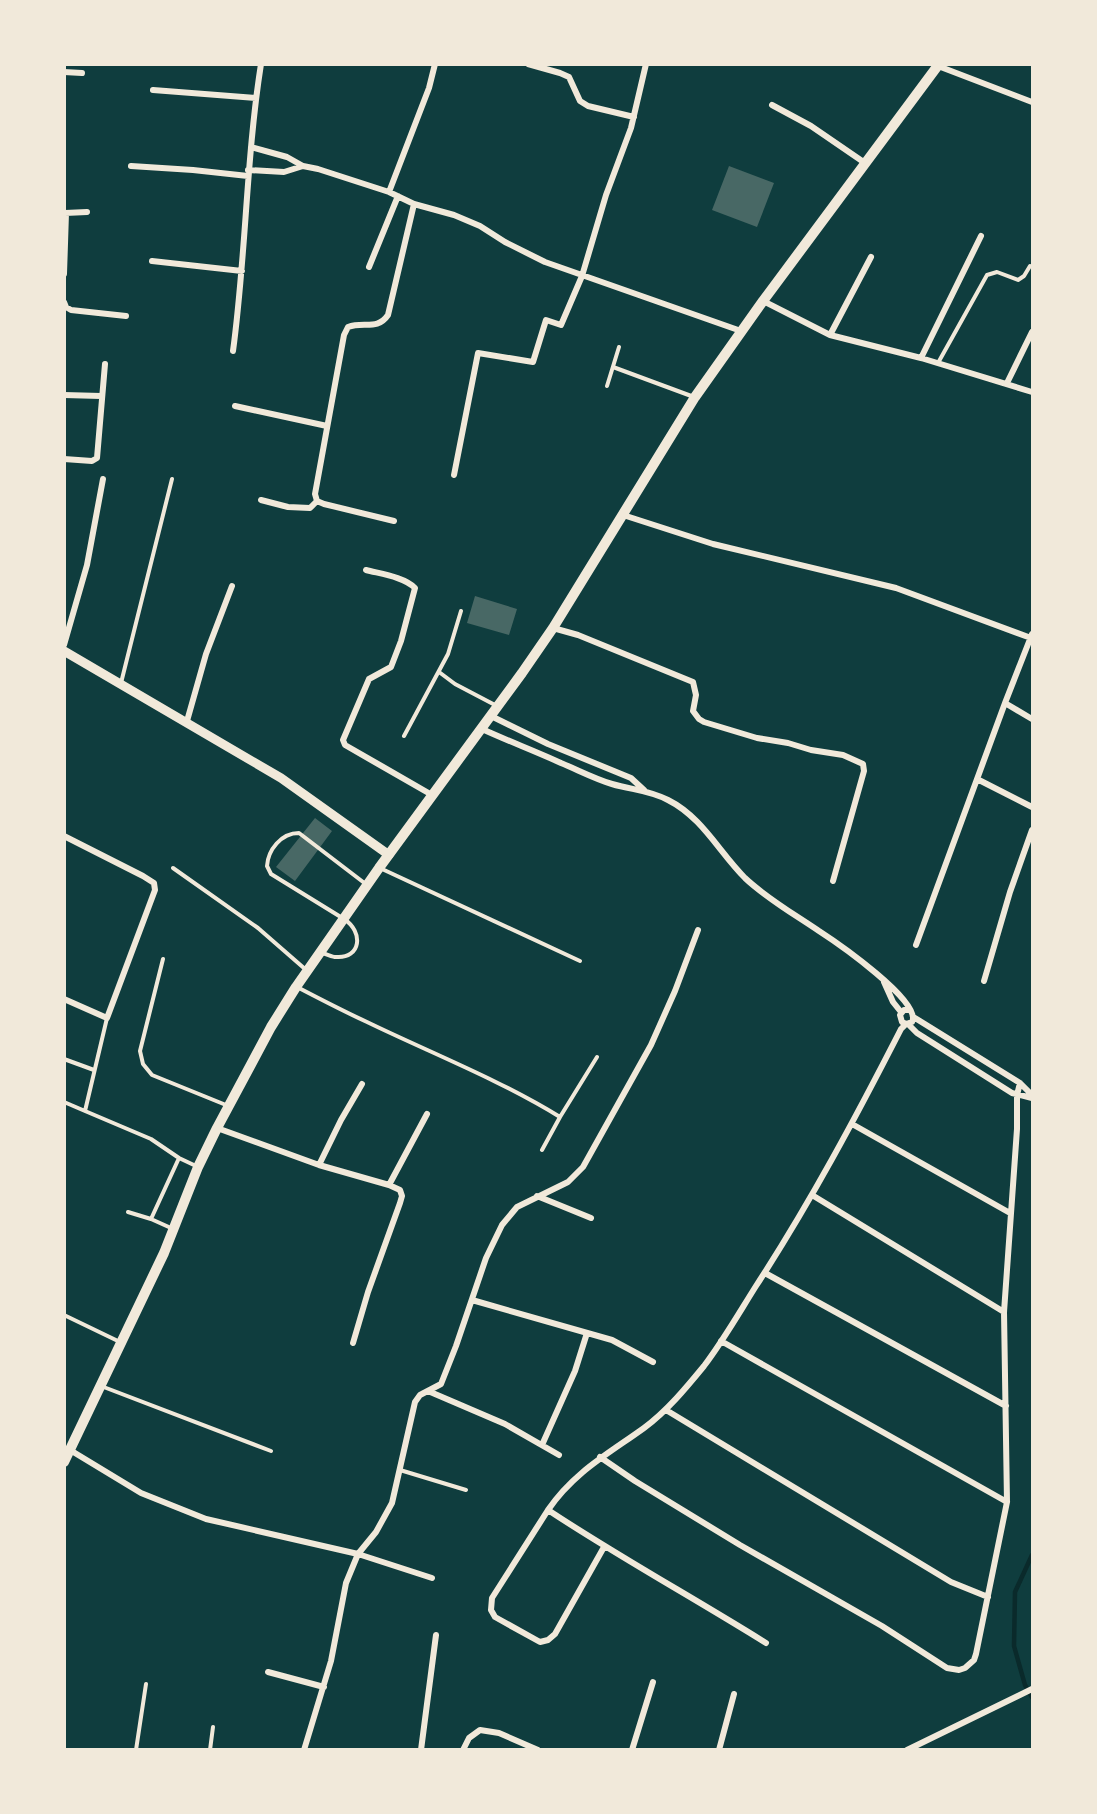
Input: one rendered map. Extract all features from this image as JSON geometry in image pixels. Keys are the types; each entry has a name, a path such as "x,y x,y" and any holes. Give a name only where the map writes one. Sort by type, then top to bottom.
{"main road":[{"path":"64,1462 173,1229 198,1167 217,1128 271,1027 296,987 552,628 695,397 741,331 939,65"}],"street":[{"path":"233,351 242,271 248,173 261,64"},
{"path":"389,192 429,88 435,64"},
{"path":"528,64 569,77 580,101 588,106 634,117"},
{"path":"454,475 478,353 533,362 546,320 561,325 582,276 606,195 634,117 646,64"},
{"path":"939,65 1032,102"},
{"path":"64,72 82,73"},
{"path":"153,90 256,98"},
{"path":"772,105 811,126 865,163"},
{"path":"251,147 287,157 303,166 389,192 414,204 454,215 480,226 505,242 545,262 741,331"},
{"path":"131,166 248,173 284,172 303,166"},
{"path":"369,267 398,196"},
{"path":"317,501 316,486 344,335 348,327 355,324 375,325 383,322 388,315 414,204"},
{"path":"64,274 65,213 87,212"},
{"path":"921,358 981,236"},
{"path":"830,335 871,257"},
{"path":"152,261 242,271"},
{"path":"763,301 830,335 921,358 1032,392"},
{"path":"64,302 71,310 126,316"},
{"path":"1008,383 1032,332"},
{"path":"64,459 92,461 97,458 105,364"},
{"path":"64,395 102,396"},
{"path":"235,406 327,426"},
{"path":"64,645 87,565 103,478"},
{"path":"261,500 288,507 310,508 317,501"},
{"path":"317,501 394,521"},
{"path":"623,515 713,544 896,588 1032,636 916,945"},
{"path":"366,570 397,578 415,588 401,641 391,668 369,679 343,740 345,745 432,795"},
{"path":"187,721 206,654 232,585"},
{"path":"552,628 578,635 693,682 696,695 693,711 704,722 757,738 843,755 863,764 864,771 833,880"},
{"path":"64,651 282,777 389,855"},
{"path":"1005,703 1032,719"},
{"path":"491,716 548,744 630,778 645,790 685,811 703,828 745,878 780,906 837,942 882,978 902,997 915,1018 1020,1083 1032,1097"},
{"path":"482,729 612,784 645,790"},
{"path":"977,780 1032,807"},
{"path":"984,981 1010,892 1032,830"},
{"path":"64,836 143,876 154,884 155,890 107,1018 64,999"},
{"path":"304,1749 324,1687 346,1583 358,1554 376,1532 392,1503 411,1411 420,1395 441,1384 486,1258 502,1225 518,1207 568,1182 583,1167 651,1045 698,930"},
{"path":"882,978 893,1002 901,1012 900,1019 904,1025 1017,1095 1032,1097"},
{"path":"901,1012 910,1010"},
{"path":"604,1547 555,1634 548,1640 540,1642 495,1617 491,1610 492,1598 558,1496 600,1457 644,1428 666,1410 704,1366 765,1273 812,1195 904,1025 915,1018"},
{"path":"600,1457 740,1545 882,1626 946,1668 959,1670 974,1660 1007,1502 1004,1312 1017,1095 1020,1083"},
{"path":"319,1165 362,1084"},
{"path":"389,1185 427,1114"},
{"path":"852,1124 1010,1213"},
{"path":"217,1128 319,1165 400,1190 402,1196 368,1292 353,1343"},
{"path":"812,1195 1004,1312"},
{"path":"537,1196 591,1218"},
{"path":"765,1273 1006,1406"},
{"path":"472,1300 612,1340 653,1362"},
{"path":"542,1445 575,1371 587,1333"},
{"path":"721,1341 1007,1502"},
{"path":"428,1391 505,1424 559,1455"},
{"path":"666,1410 951,1582 988,1597"},
{"path":"70,1450 141,1493 206,1519 358,1554 432,1578"},
{"path":"548,1510 604,1547 766,1643"},
{"path":"422,1749 436,1635"},
{"path":"268,1672 324,1687"},
{"path":"632,1749 653,1682"},
{"path":"907,1749 1032,1689"},
{"path":"719,1749 734,1694"},
{"path":"463,1749 469,1738 480,1730 499,1733 538,1749"}],"lane":[{"path":"938,363 987,275 998,272 1021,279 1030,266"},
{"path":"607,386 619,347"},
{"path":"613,367 695,397"},
{"path":"121,684 172,479"},
{"path":"404,736 440,672 461,611"},
{"path":"440,672 455,684 498,706"},
{"path":"320,952 335,958 346,956 354,950 358,941 357,931 352,924 271,874 267,866 267,858 271,849 285,836 299,833 368,885"},
{"path":"173,867 258,928 307,971"},
{"path":"379,868 580,961"},
{"path":"163,959 140,1051 142,1064 152,1076 228,1106"},
{"path":"296,987 512,1090 560,1117"},
{"path":"85,1111 107,1018"},
{"path":"542,1150 597,1057"},
{"path":"64,1059 94,1070"},
{"path":"64,1102 151,1139 179,1158 198,1167"},
{"path":"151,1219 179,1158"},
{"path":"128,1212 173,1229"},
{"path":"64,1315 120,1342"},
{"path":"100,1386 271,1451"},
{"path":"400,1470 466,1490"},
{"path":"136,1749 146,1684"},
{"path":"210,1749 213,1727"}],"building":[{"path":"729,166 774,183 757,227 712,210"},
{"path":"475,596 517,609 509,635 467,623"},
{"path":"315,818 332,831 295,881 276,867"}],"waterway":[{"path":"1032,1555 1015,1592 1014,1646 1025,1685 1032,1697"}]}
